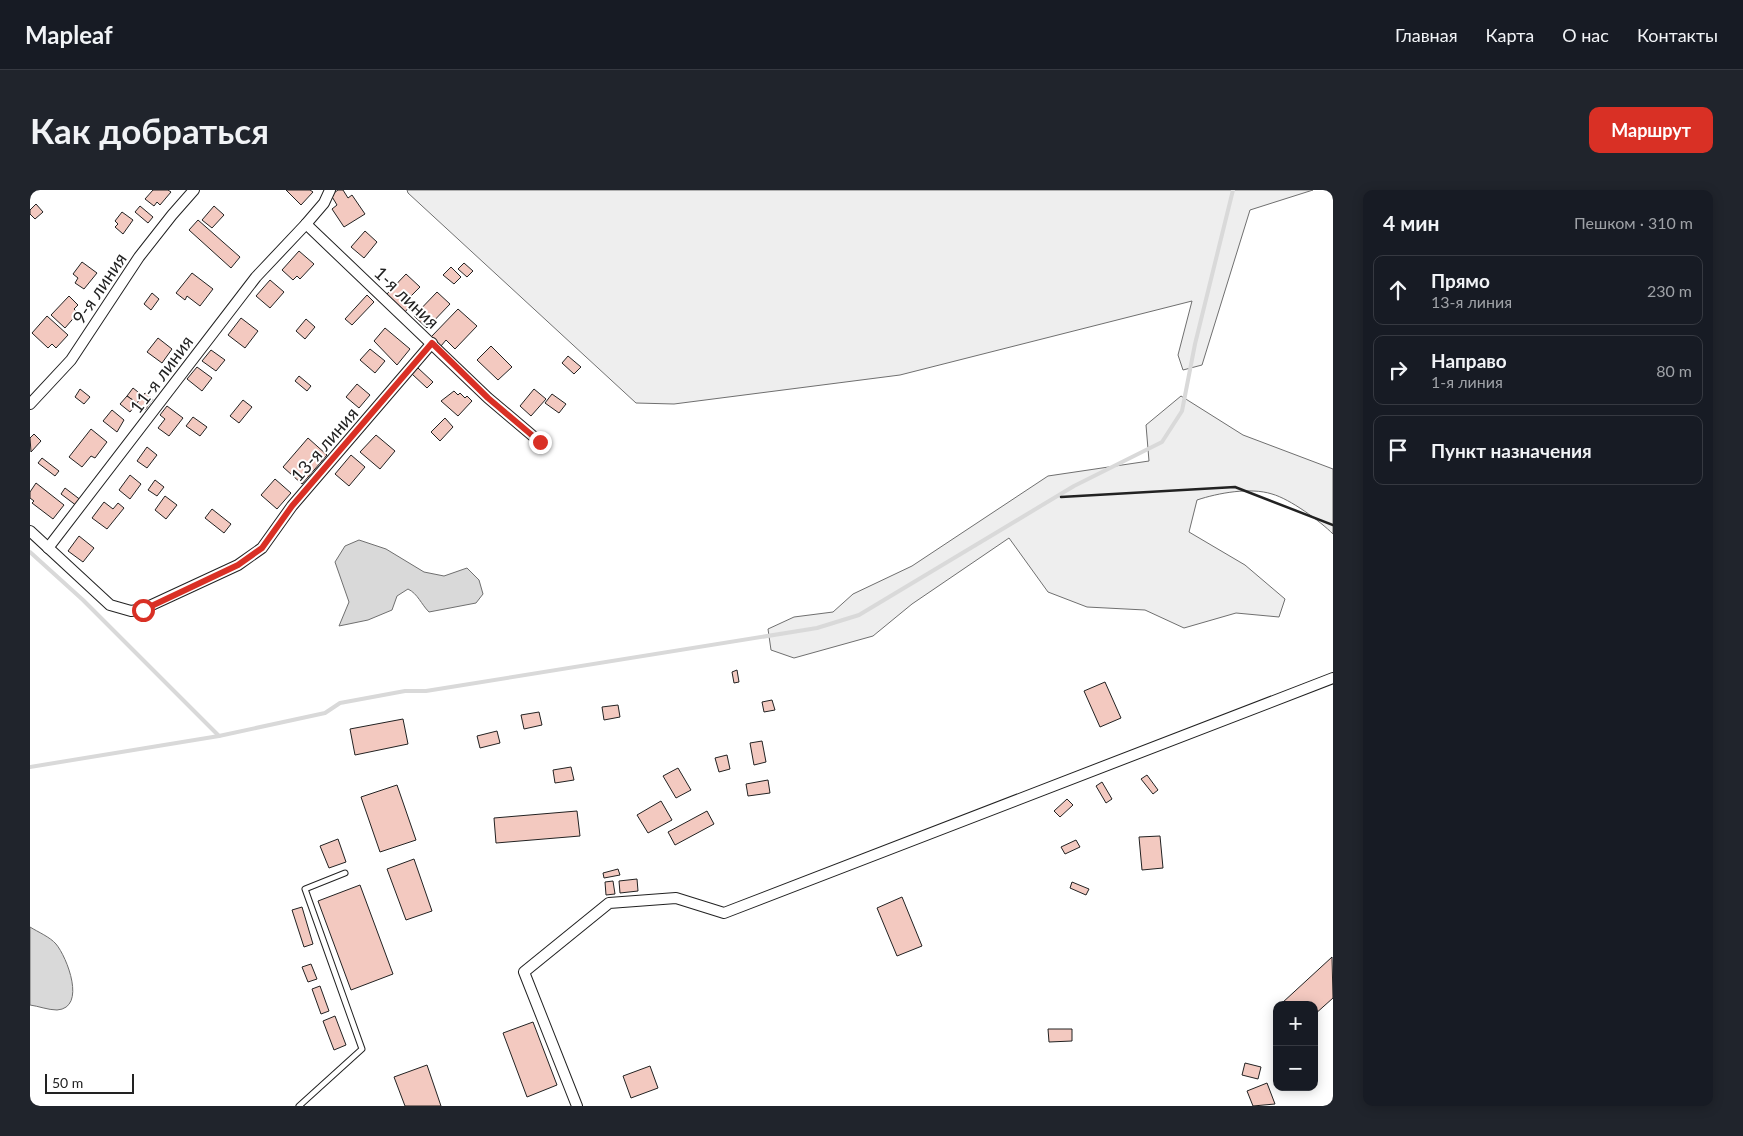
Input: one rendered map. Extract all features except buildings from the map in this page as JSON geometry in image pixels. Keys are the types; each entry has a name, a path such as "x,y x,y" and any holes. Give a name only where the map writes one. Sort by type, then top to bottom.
{"street":[{"name":"9-я линия","path":"30,404 71,360 139,257 194,190"},
{"path":"306,224 324,203 330,190"},
{"name":"1-я линия","path":"306,224 488,398 540,442"},
{"name":"11-я линия","path":"48,548 256,277 306,224"},
{"name":"13-я линия","path":"48,548 110,605 130,611 143,610 238,565 262,548 292,506 432,343"},
{"path":"30,532 48,548"},
{"path":"577,1106 524,972 609,903 676,898 724,913 1333,678"}],"lane":[{"path":"298,1106 362,1049 306,889 345,873"}],"shaded area":[{"path":"407,190 1313,190 1250,210 1202,365 1183,370 1178,355 1192,301 900,375 674,404 636,403 408,193"},
{"path":"1181,396 1243,435 1333,469 1333,534 1304,511 1272,494 1244,491 1214,495 1197,500 1189,532 1245,565 1285,599 1279,617 1236,613 1184,628 1145,610 1087,607 1048,592 1009,538 912,604 873,636 794,658 771,650 768,629 794,617 833,612 853,594 912,566 1048,476 1149,461 1146,425"},
{"path":"359,540 386,549 424,572 444,576 467,568 479,580 483,594 476,603 429,612 417,596 408,589 397,596 392,610 368,620 339,626 349,602 335,562 345,546"},
{"path":"30,927 53,941 65,960 72,981 73,992 71,1001 66,1007 54,1010 30,1005"}],"waterway":[{"path":"30,767 219,736 325,713 340,703 405,691 426,691 817,628 859,615 1074,486 1162,442 1182,411 1195,344 1233,190"},
{"path":"30,552 83,600 219,736"}],"wall":[{"path":"1061,497 1235,487 1333,525"}],"route":[{"path":"143,610 238,565 262,548 292,506 432,343 488,398 540,442"}]}
